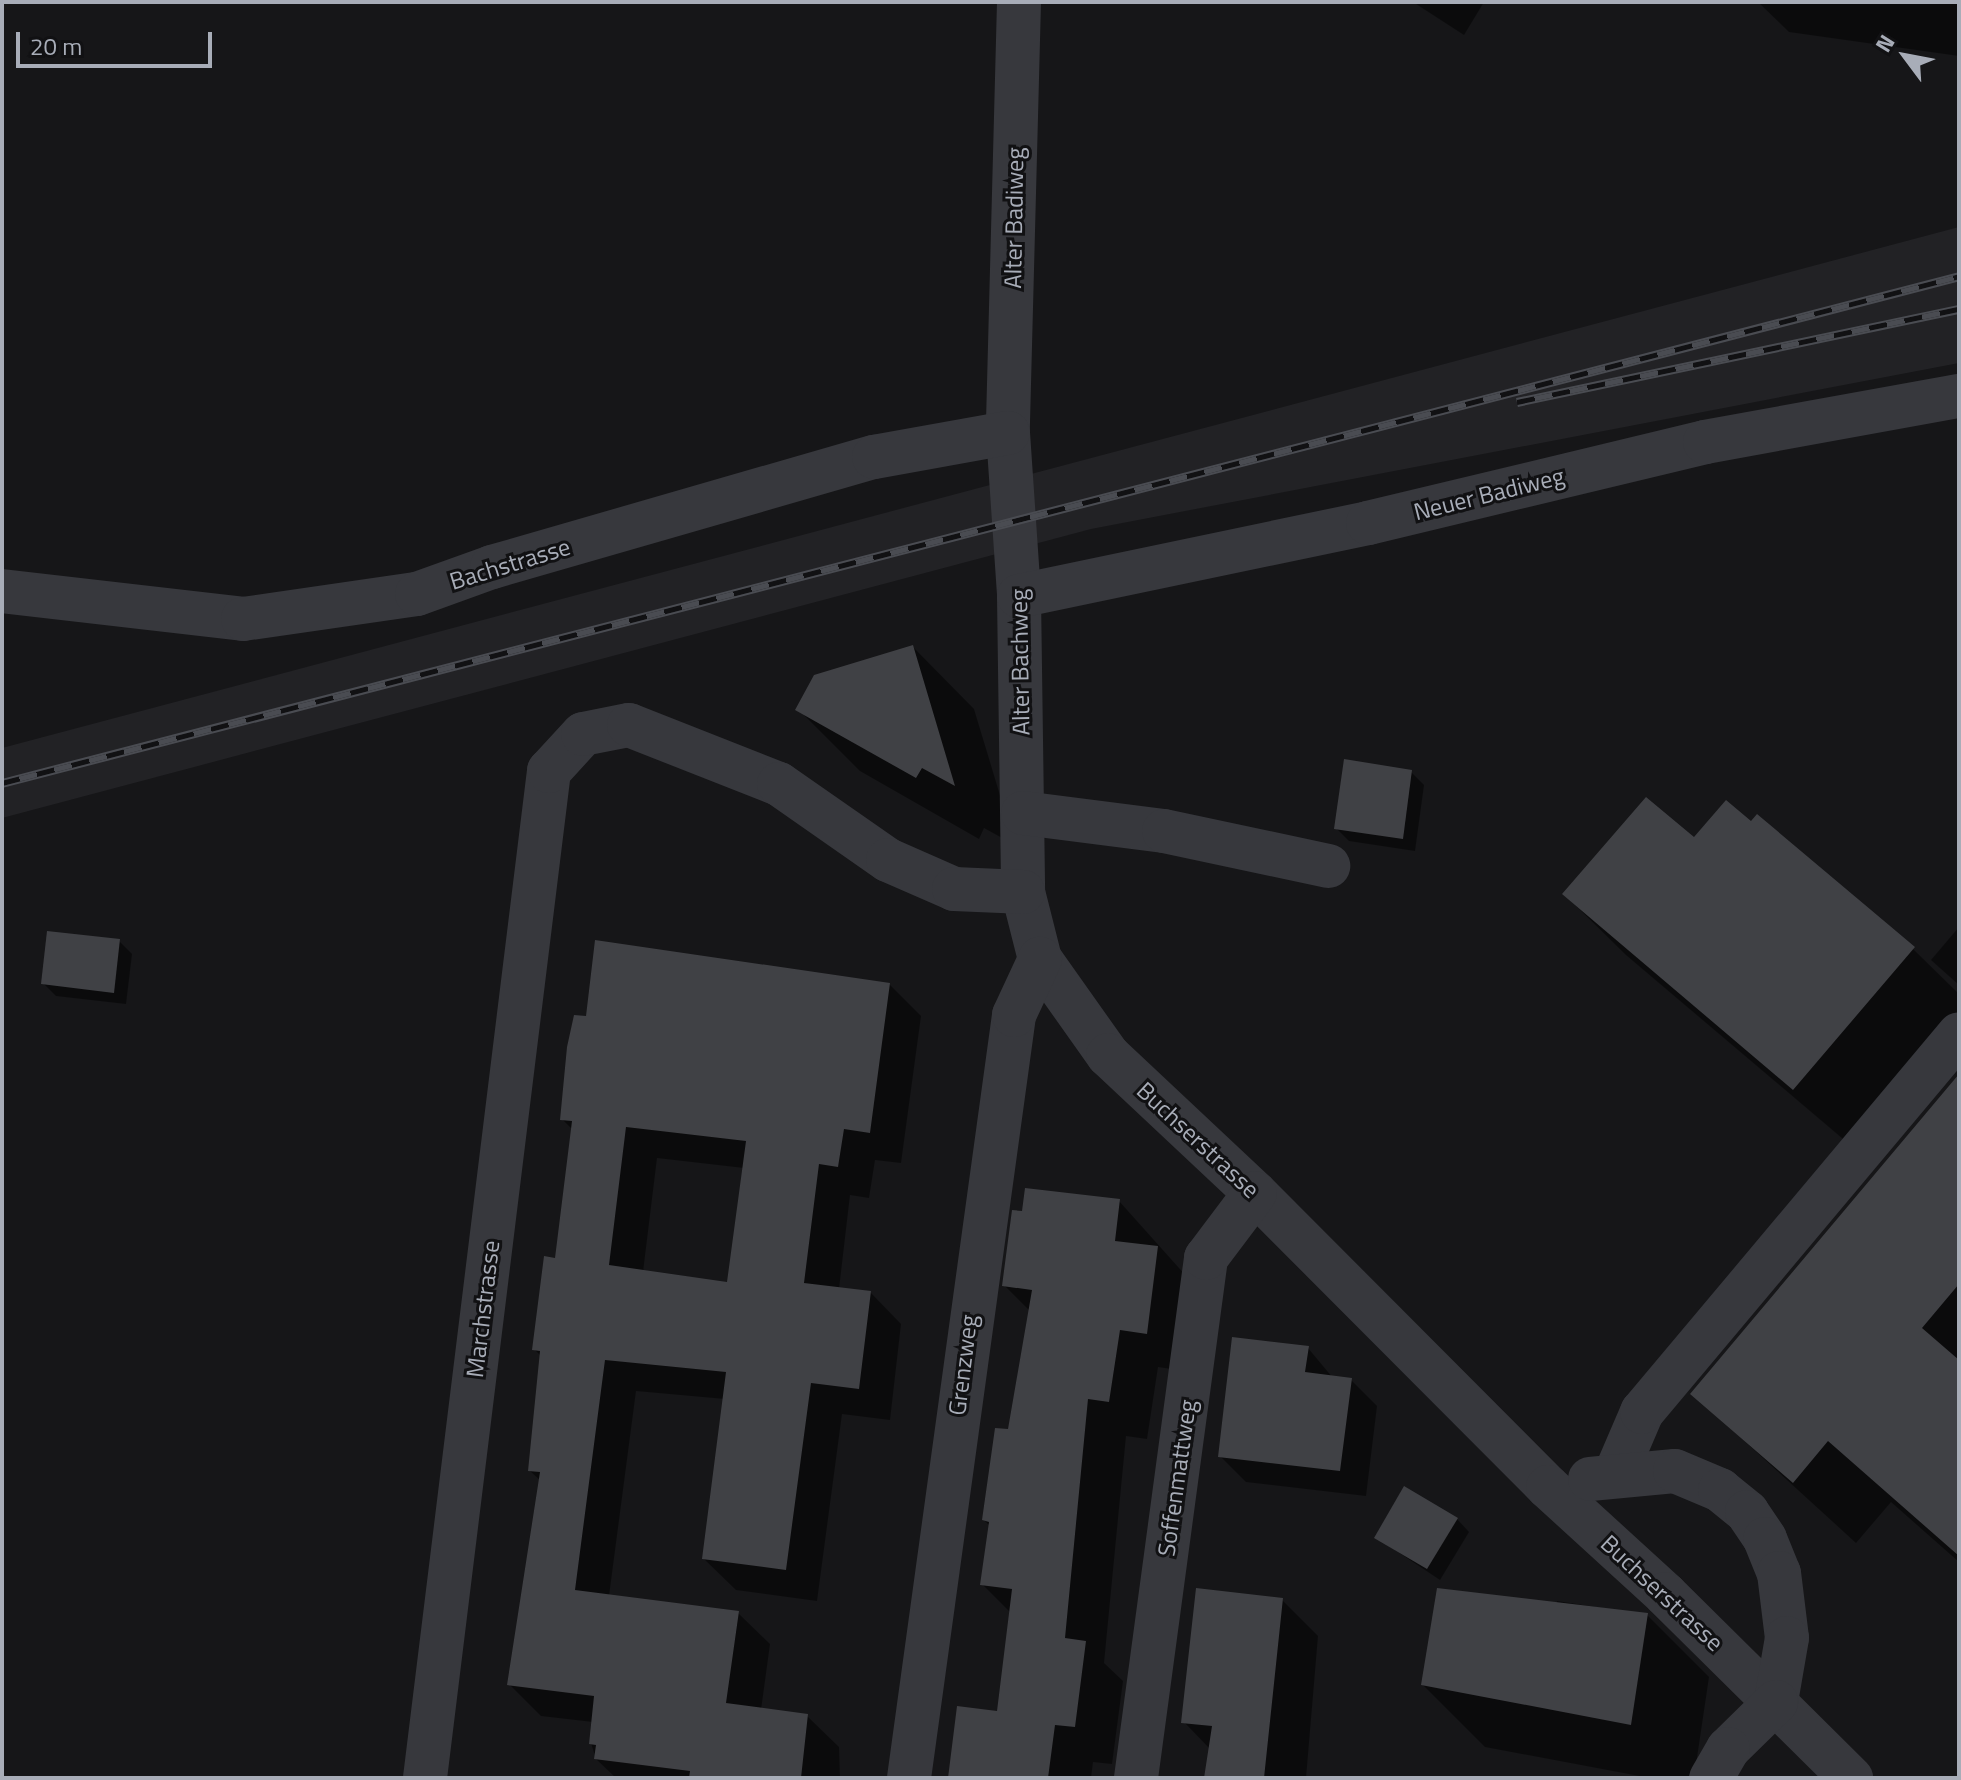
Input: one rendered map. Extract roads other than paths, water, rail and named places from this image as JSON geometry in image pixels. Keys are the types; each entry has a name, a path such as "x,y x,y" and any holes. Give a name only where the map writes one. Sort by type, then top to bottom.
{"street":[{"name":"Alter Badiweg","path":"1008,433 1019,2"},
{"name":"Neuer Badiweg","path":"1019,596 1368,523 1705,442 1959,396"},
{"name":"Bachstrasse","path":"2,591 243,619 417,594 492,567 874,457 1008,433"},
{"name":"Alter Bachweg","path":"1008,433 1019,596 1023,892"},
{"name":"Marchstrasse","path":"425,1778 549,771 583,734 629,725 779,784 888,860 954,889 1023,892"},
{"path":"1023,813 1164,831 1328,866"},
{"name":"Buchserstrasse","path":"1023,892 1040,959 1108,1055 1255,1193 1548,1487 1776,1702 1851,1778"},
{"name":"Grenzweg","path":"909,1778 1014,1015 1040,959"},
{"path":"1615,1475 1642,1412 1959,1034"},
{"name":"Soffenmattweg","path":"1136,1778 1206,1258 1255,1193"},
{"path":"1548,1487 1615,1475 1675,1471 1720,1490 1747,1512 1779,1573 1787,1638 1776,1702 1728,1749 1711,1778"}],"railway":[{"path":"2,783 1959,276"},
{"path":"1517,402 1959,309"}]}
